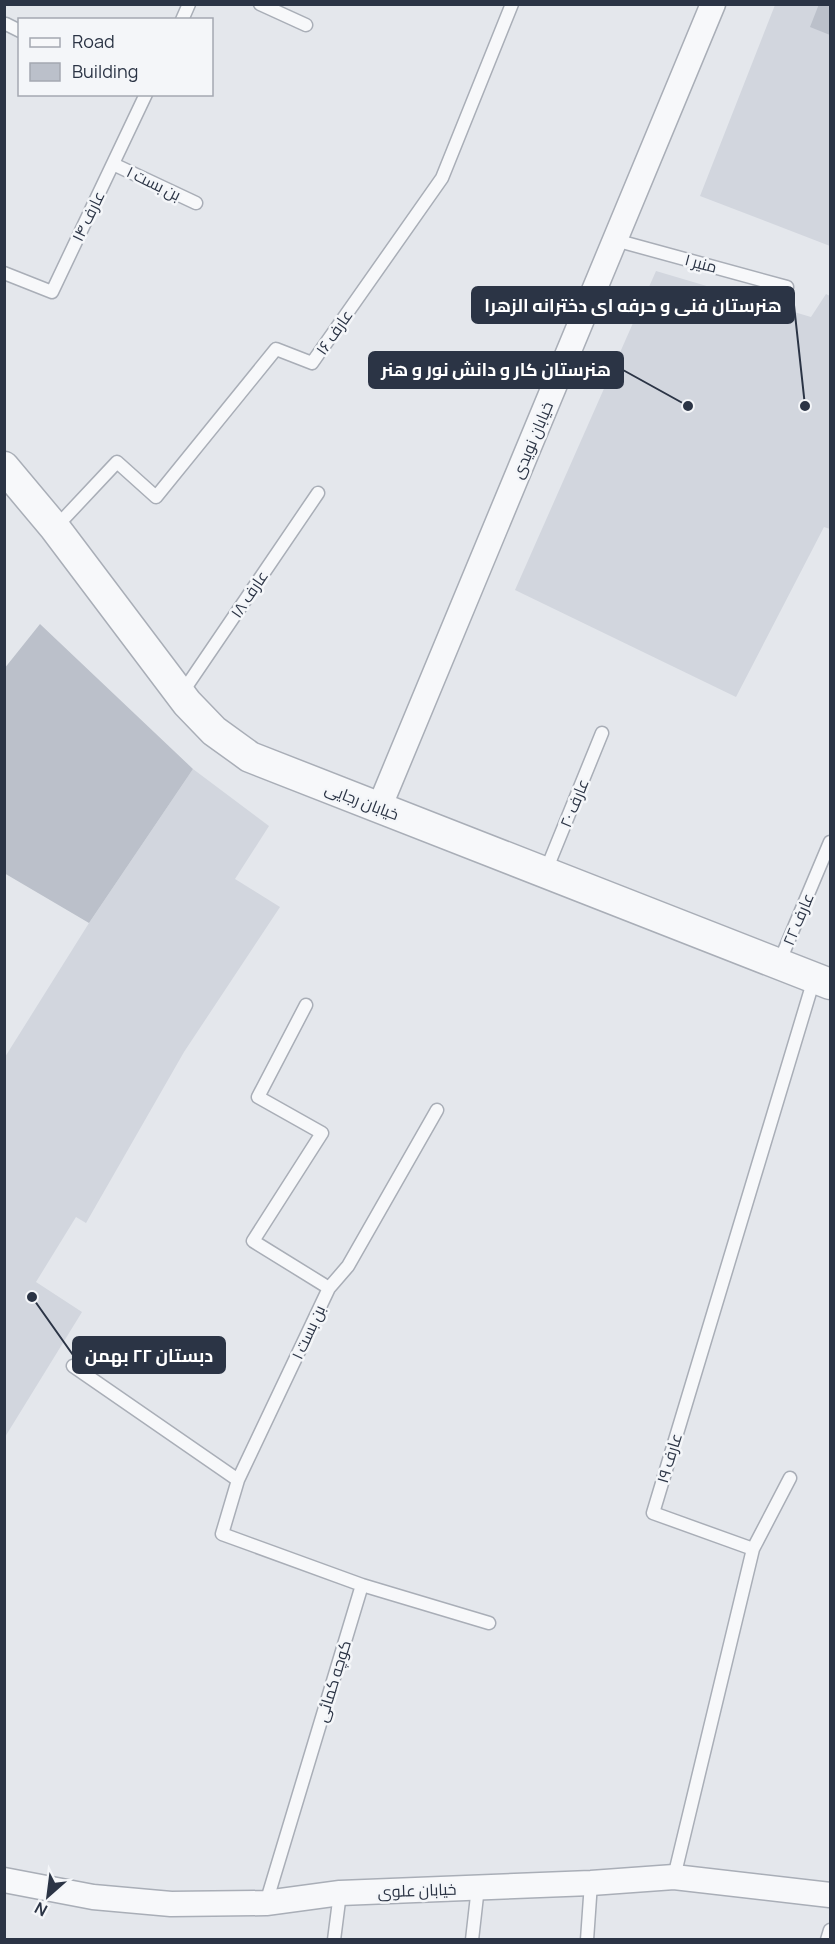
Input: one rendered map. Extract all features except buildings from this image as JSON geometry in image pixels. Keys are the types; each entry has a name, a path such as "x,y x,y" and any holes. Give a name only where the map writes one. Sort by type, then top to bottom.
{"street":[{"name":"خیابان نویدی","path":"379,808 713,4"},
{"name":"خیابان رجایی","path":"4,467 55,528 197,715 214,731 250,757 822,981"},
{"name":"خیابان علوی","path":"4,1880 93,1897 171,1904 266,1903 339,1893 591,1883 674,1877 831,1894"}],"lane":[{"path":"183,18 189,4"},
{"path":"260,4 306,25"},
{"name":"عارف ۱۶","path":"55,528 117,462 156,497 276,349 312,363 442,178 512,4"},
{"path":"6,24 18,30"},
{"name":"عارف ۱۴","path":"4,273 52,292 145,96"},
{"name":"بن بست ۱","path":"113,164 196,203"},
{"name":"منیر ۱","path":"615,240 787,287"},
{"name":"عارف ۱۸","path":"181,695 318,493"},
{"name":"عارف ۲۰","path":"545,873 602,733"},
{"name":"عارف ۲۲","path":"779,963 831,842"},
{"name":"عارف ۱۹","path":"753,1549 652,1513 822,981"},
{"name":"بن بست ۱","path":"306,1005 258,1097 322,1133 253,1241 329,1288 238,1480 222,1534 362,1585"},
{"path":"329,1288 348,1266 437,1110"},
{"path":"74,1366 238,1480"},
{"path":"674,1877 753,1549 790,1478"},
{"path":"362,1585 489,1623"},
{"name":"کوچه کمائی","path":"266,1903 362,1585"},
{"path":"587,1940 591,1883"},
{"path":"472,1940 478,1887"},
{"path":"334,1940 339,1893"},
{"path":"827,1940 831,1930"}],"shaded area":[{"path":"775,5 830,5 830,246 700,196"},
{"path":"656,271 811,317 826,294 830,296 830,529 824,527 736,697 515,590"},
{"path":"193,769 269,826 235,879 280,907 184,1052 86,1223 76,1217 36,1282 82,1312 5,1437 5,1057 89,923"}],"place":[{"name":"هنرستان کار و دانش نور و هنر","path":"688,406"},
{"name":"هنرستان فنی و حرفه ای دخترانه الزهرا","path":"805,406"},
{"name":"دبستان ۲۲ بهمن","path":"32,1297"}]}
